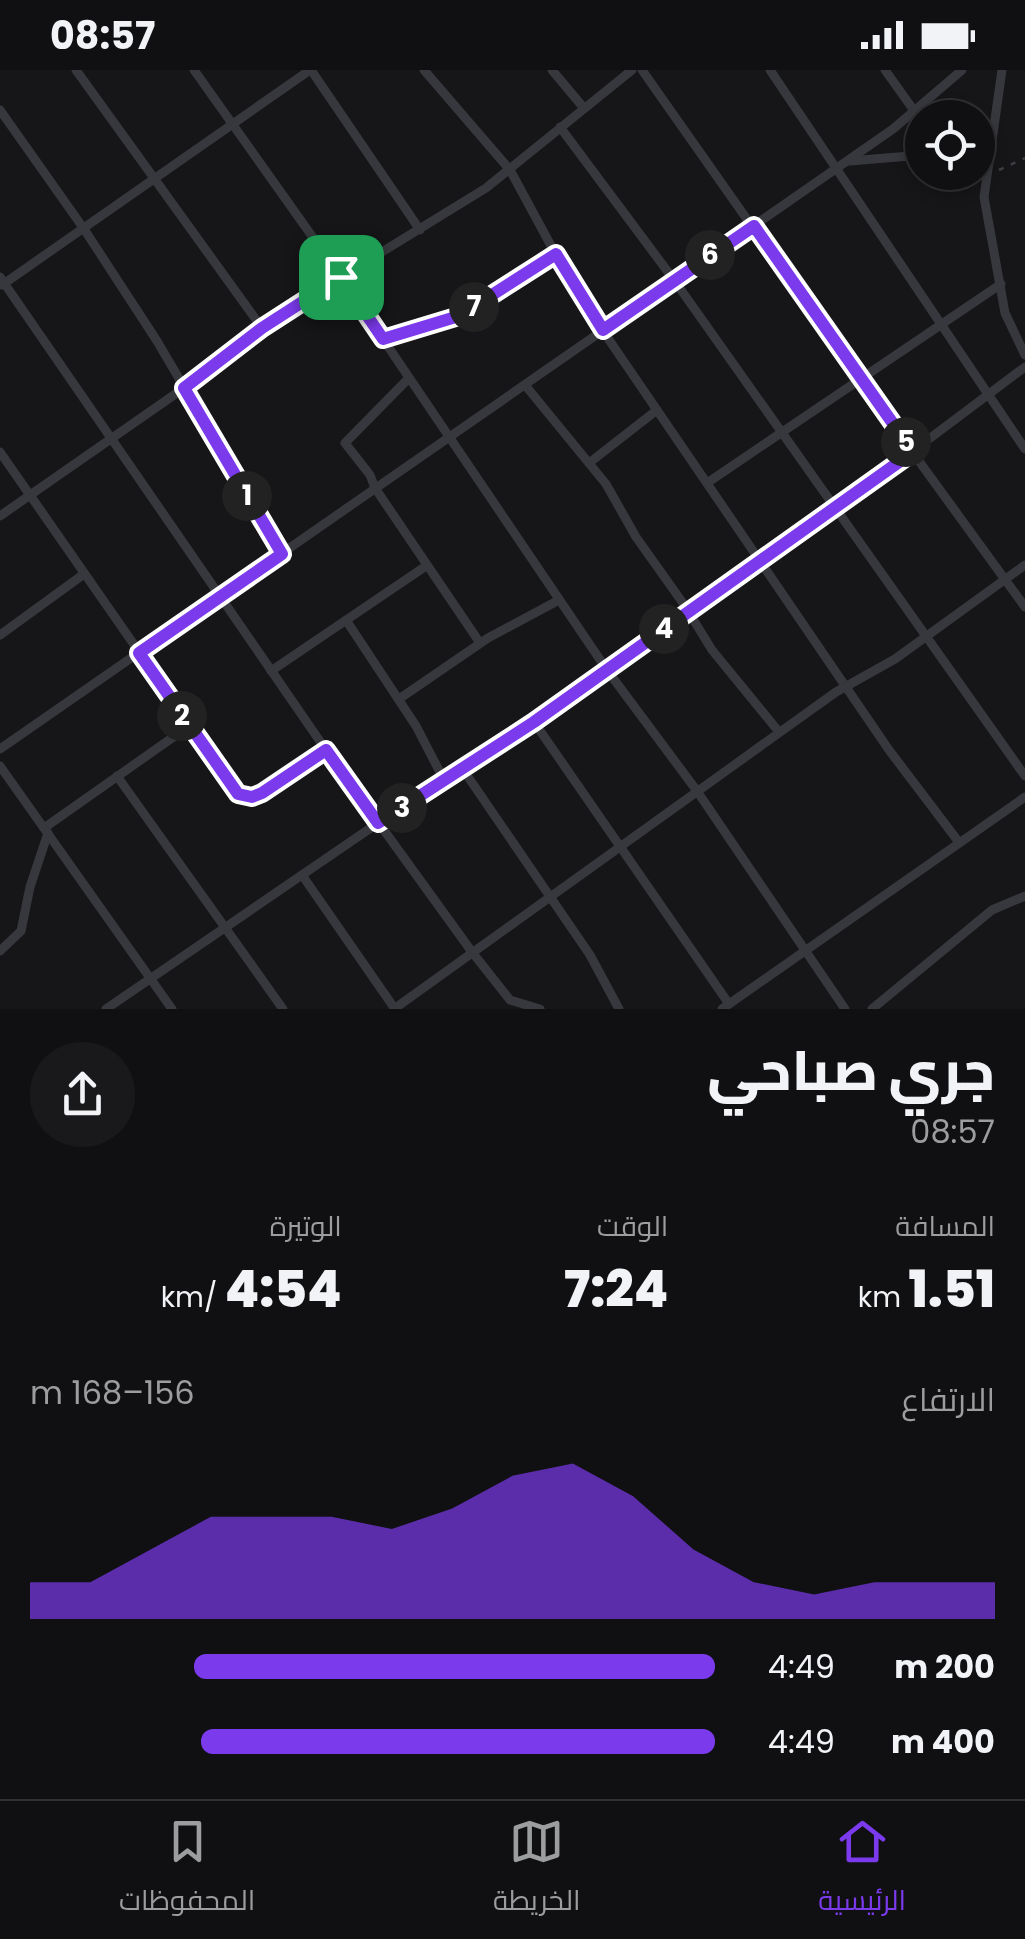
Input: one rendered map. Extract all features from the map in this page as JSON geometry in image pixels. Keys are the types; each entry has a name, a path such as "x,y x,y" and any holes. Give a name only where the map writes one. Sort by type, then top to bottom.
{"street":[{"path":"76,70 262,328"},
{"path":"194,70 341,277 607,670 697,791 844,1009"},
{"path":"420,230 311,70 2,282 326,750 472,952 513,1004 540,1009"},
{"path":"424,70 510,170 603,330 889,750 958,841"},
{"path":"552,70 583,107"},
{"path":"0,516 184,388 262,328 510,170 632,70"},
{"path":"642,70 1025,607"},
{"path":"770,70 1025,448"},
{"path":"885,70 906,100"},
{"path":"928,100 962,70"},
{"path":"995,105 1002,70"},
{"path":"0,110 84,228 282,554"},
{"path":"0,749 905,119"},
{"path":"560,127 674,280 1025,776"},
{"path":"848,161 905,156"},
{"path":"983,190 1008,323 1025,355"},
{"path":"383,339 459,316 556,254"},
{"path":"707,484 1001,284"},
{"path":"106,1009 534,722 913,452 1025,367"},
{"path":"409,378 345,443 370,474 375,488 480,644"},
{"path":"525,385 606,484 646,553 722,665 779,732"},
{"path":"589,463 657,410"},
{"path":"0,452 231,787 246,797 262,793 326,750"},
{"path":"302,875 394,1009 779,732 846,685 882,667 1025,565"},
{"path":"271,671 426,566"},
{"path":"0,635 84,574"},
{"path":"399,699 480,644 559,600"},
{"path":"346,620 399,699 444,780"},
{"path":"534,722 726,1007 1025,797"},
{"path":"0,951 22,928 46,831 189,726"},
{"path":"0,766 172,1009"},
{"path":"462,768 590,955 619,1009"},
{"path":"117,776 283,1009"},
{"path":"872,1009 992,910 1025,896"}],"path":[{"path":"995,169 1025,158"}],"route":[{"path":"754,226 913,452 534,722 378,823 326,750 262,793 246,797 231,787 139,653 282,554 184,388 262,328 341,277 383,339 459,316 556,254 603,330 754,226"}]}
